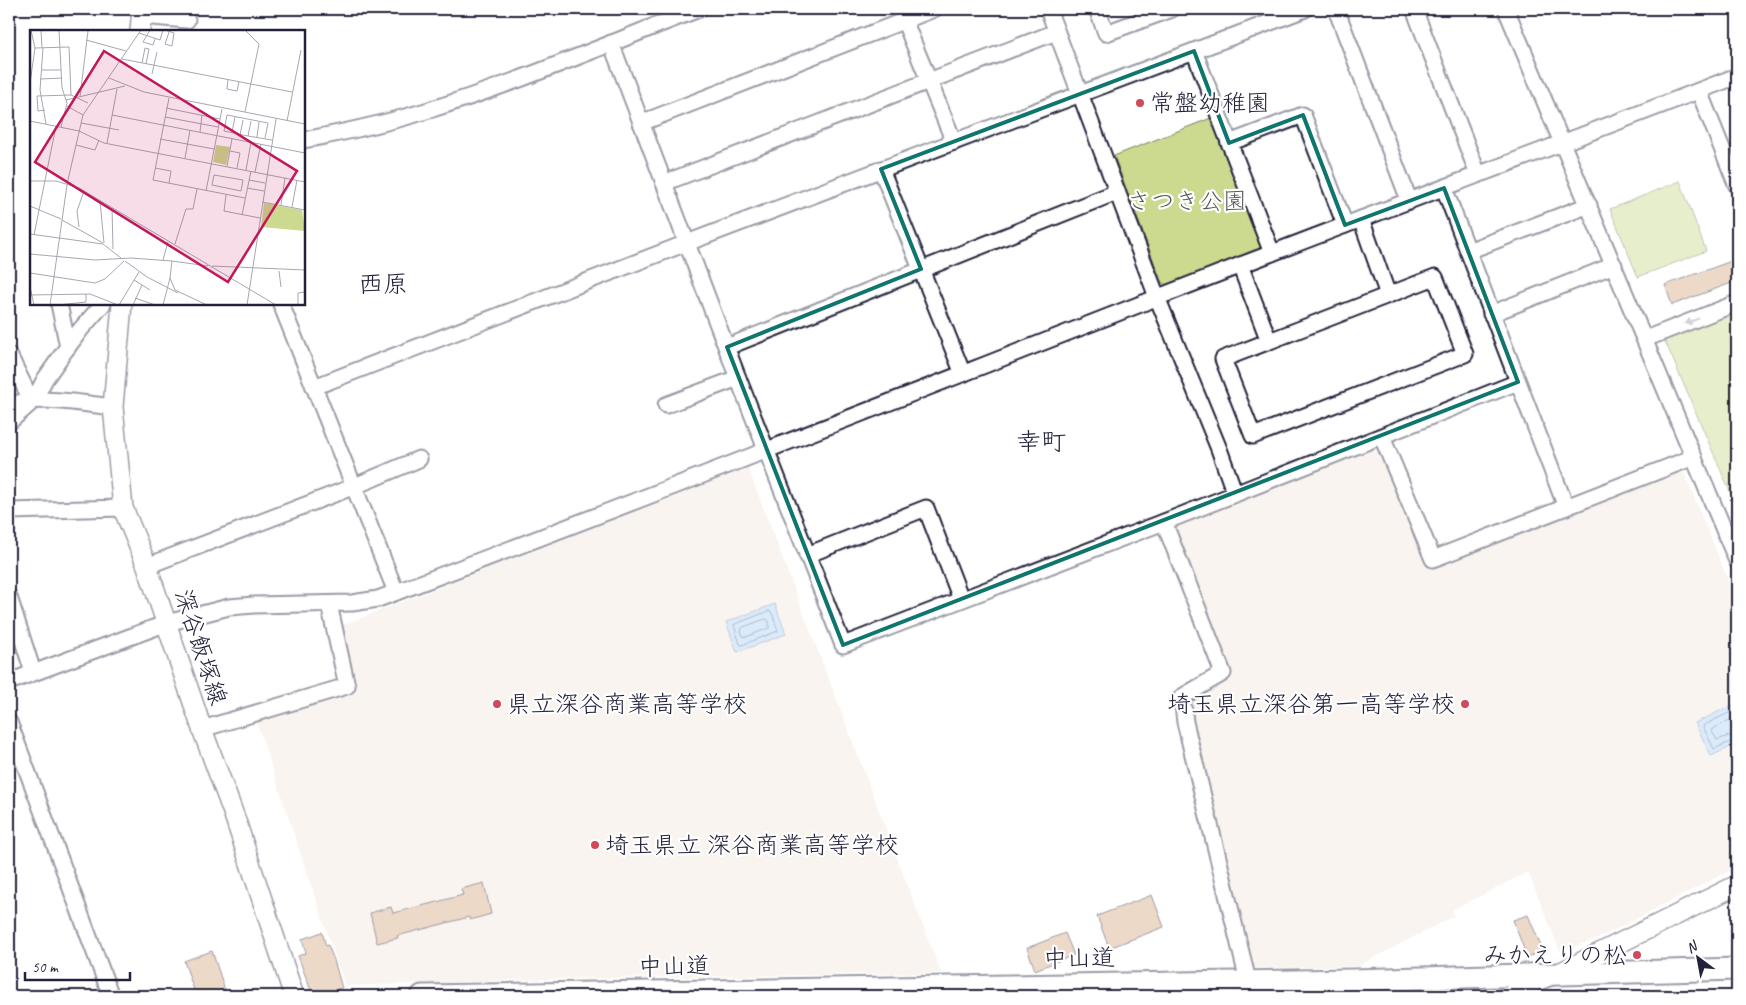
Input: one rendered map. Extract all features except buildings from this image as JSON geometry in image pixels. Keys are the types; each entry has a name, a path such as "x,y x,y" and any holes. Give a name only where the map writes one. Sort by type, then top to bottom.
{"highway":[{"name":"中山道","path":"436,996 1194,989 1248,981 1556,975 1737,969"}],"main road":[{"name":"深谷飯塚線","path":"122,305 113,407 124,508 167,623 294,996"},
{"path":"1556,975 1737,885"}],"street":[{"path":"305,140 341,133 429,110 512,81 699,9"},
{"path":"641,123 934,9"},
{"path":"1048,9 1157,297 1219,449 1235,494"},
{"path":"1096,9 1106,33 1169,9"},
{"path":"314,387 687,243 1305,9"},
{"path":"1336,9 1409,200"},
{"path":"1414,9 1478,174"},
{"path":"1506,9 1737,561"},
{"path":"141,19 187,20"},
{"path":"904,20 954,142"},
{"path":"664,183 1056,32"},
{"path":"611,43 738,378 843,645 1164,522 1518,382"},
{"path":"1194,51 1272,253"},
{"path":"9,682 167,623 229,607 365,602 396,592 964,374 1409,200 1737,76"},
{"path":"1699,91 1737,186"},
{"path":"1229,143 1303,115 1345,225"},
{"path":"882,169 964,374"},
{"path":"1444,188 1566,506"},
{"path":"727,346 1117,192"},
{"path":"1468,251 1589,206"},
{"path":"1361,219 1388,295"},
{"path":"1491,314 1614,265"},
{"path":"1240,266 1269,341"},
{"path":"1435,277 1465,354 1253,436 1223,359 1269,341 1435,277"},
{"path":"1645,339 1737,303"},
{"path":"59,305 68,347"},
{"path":"9,422 32,400 68,347 102,305"},
{"path":"281,305 396,592"},
{"path":"9,356 32,400"},
{"path":"666,405 738,378"},
{"path":"9,406 32,400 113,407"},
{"path":"1382,437 1433,559 1694,457"},
{"path":"147,566 355,486 418,458"},
{"path":"9,511 124,508"},
{"path":"807,555 926,508 961,600"},
{"path":"1164,522 1223,673 1182,697 1186,722 1248,981"},
{"path":"9,597 33,672"},
{"path":"202,729 347,686 329,604"},
{"path":"9,722 111,996"},
{"path":"1504,996 1556,975"}],"highlighted area":[{"path":"1194,51 1229,143 1303,115 1345,225 1444,188 1518,382 843,645 727,347 921,269 881,169"}],"shaded area":[{"name":"埼玉県立深谷第一高等学校","path":"1375,447 1381,450 1430,567 1677,471 1684,473 1737,602 1737,867 1595,940 1560,951 1528,872 1452,910 1454,916 1358,966 1253,968 1190,711 1194,697 1232,676 1173,530 1176,524"},
{"name":"埼玉県立 深谷商業高等学校","path":"748,468 941,973 547,979 345,986 255,717 355,689 340,626"}],"green space":[{"name":"さつき公園","path":"1211,118 1260,246 1258,251 1169,286 1162,283 1114,156"},
{"path":"1680,181 1706,251 1638,277 1610,209"},
{"path":"1737,310 1737,508 1665,341 1668,337"}],"water":[{"path":"775,604 786,634 737,652 726,622"},
{"path":"1737,703 1737,744 1711,756 1695,723"}],"place":[{"name":"常盤幼稚園","path":"1140,103"},
{"name":"県立深谷商業高等学校","path":"497,704"},
{"name":"埼玉県立深谷第一高等学校","path":"1465,704"},
{"name":"埼玉県立 深谷商業高等学校","path":"595,845"},
{"name":"みかえりの松","path":"1637,955"}],"district":[{"name":"西原","path":"383,284"},
{"name":"幸町","path":"1041,442"}]}
